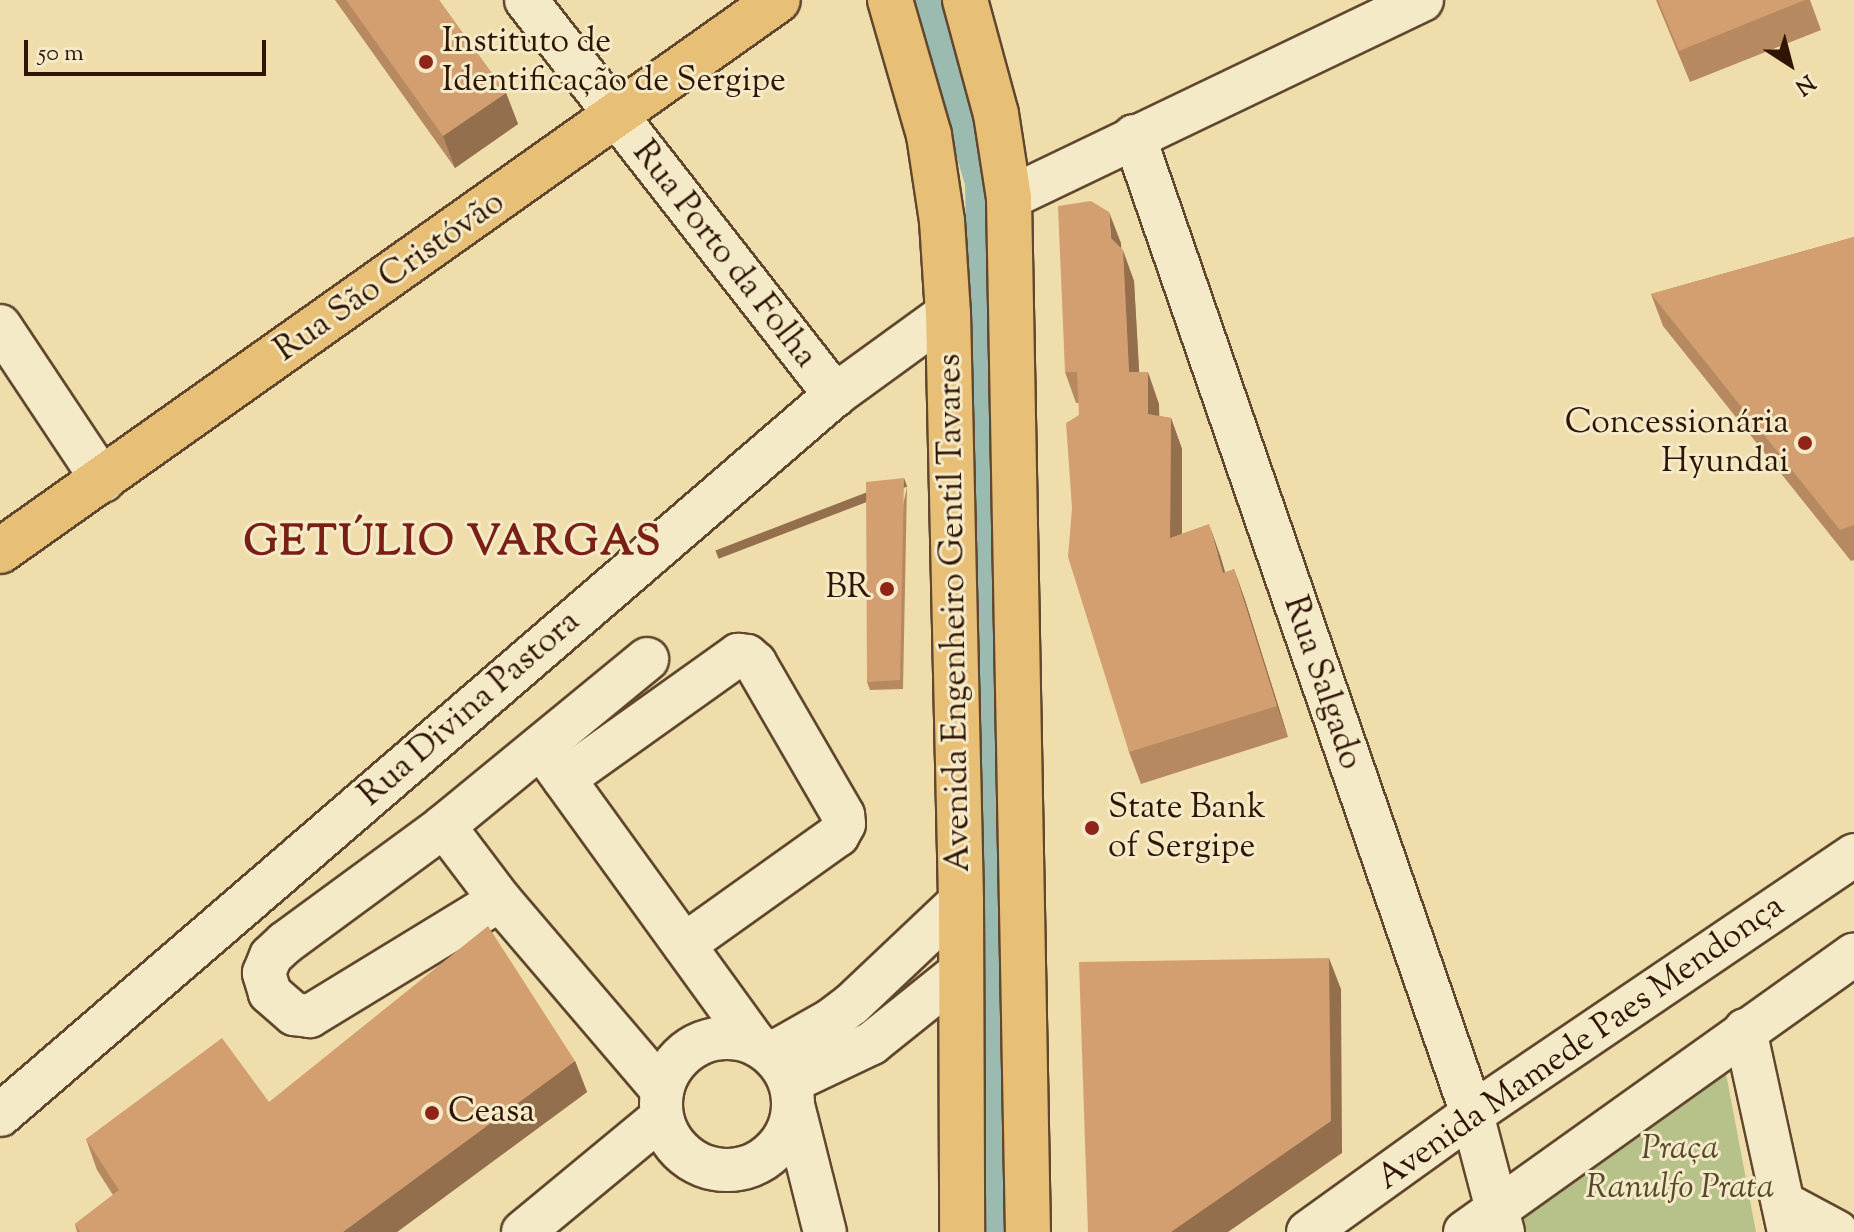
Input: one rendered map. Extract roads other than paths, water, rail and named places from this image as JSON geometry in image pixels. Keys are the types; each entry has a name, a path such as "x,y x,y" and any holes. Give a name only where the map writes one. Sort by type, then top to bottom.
{"main road":[{"name":"Rua São Cristóvão","path":"0,551 103,481 778,0"},
{"name":"Avenida Engenheiro Gentil Tavares","path":"890,0 929,135 942,221 948,313 961,901 962,1232"},
{"name":"Avenida Engenheiro Gentil Tavares","path":"965,0 996,114 1009,198 1028,1232"}],"street":[{"name":"Rua Porto da Folha","path":"526,0 835,395"},
{"path":"1009,198 1422,0"},
{"name":"Rua Salgado","path":"1134,136 1472,1114 1488,1225"},
{"name":"Rua Divina Pastora","path":"0,1115 835,395 948,313"},
{"path":"0,326 103,481"},
{"path":"500,900 310,1016 294,1014 270,993 264,973 271,956 444,826 738,655 747,656 755,663 843,815 844,824 838,835 684,945"},
{"path":"552,763 647,659"},
{"path":"552,763 778,1072 825,1232"},
{"path":"444,826 662,1103 670,1139 687,1157 700,1165 731,1171 747,1168 774,1151 784,1139 778,1072 730,1038 704,1042 673,1066 662,1103 523,1232"},
{"name":"Avenida Mamede Paes Mendonça","path":"1308,1232 1472,1114 1854,855"},
{"path":"778,1072 961,901"},
{"path":"1488,1225 1745,1030 1854,955"},
{"path":"778,1072 872,1043 959,973"},
{"path":"1745,1030 1786,1218 1837,1232"}],"waterway":[{"path":"928,0 982,182 1002,1232"}],"place":[{"name":"Instituto de Identificação de Sergipe","path":"426,62"},
{"name":"Concessionária Hyundai","path":"1805,443"},
{"name":"BR","path":"887,589"},
{"name":"State Bank of Sergipe","path":"1092,828"},
{"name":"Ceasa","path":"432,1113"}],"district":[{"name":"GETÚLIO VARGAS","path":"453,544"}],"park label":[{"name":"Praça Ranulfo Prata","path":"1680,1168"}]}
